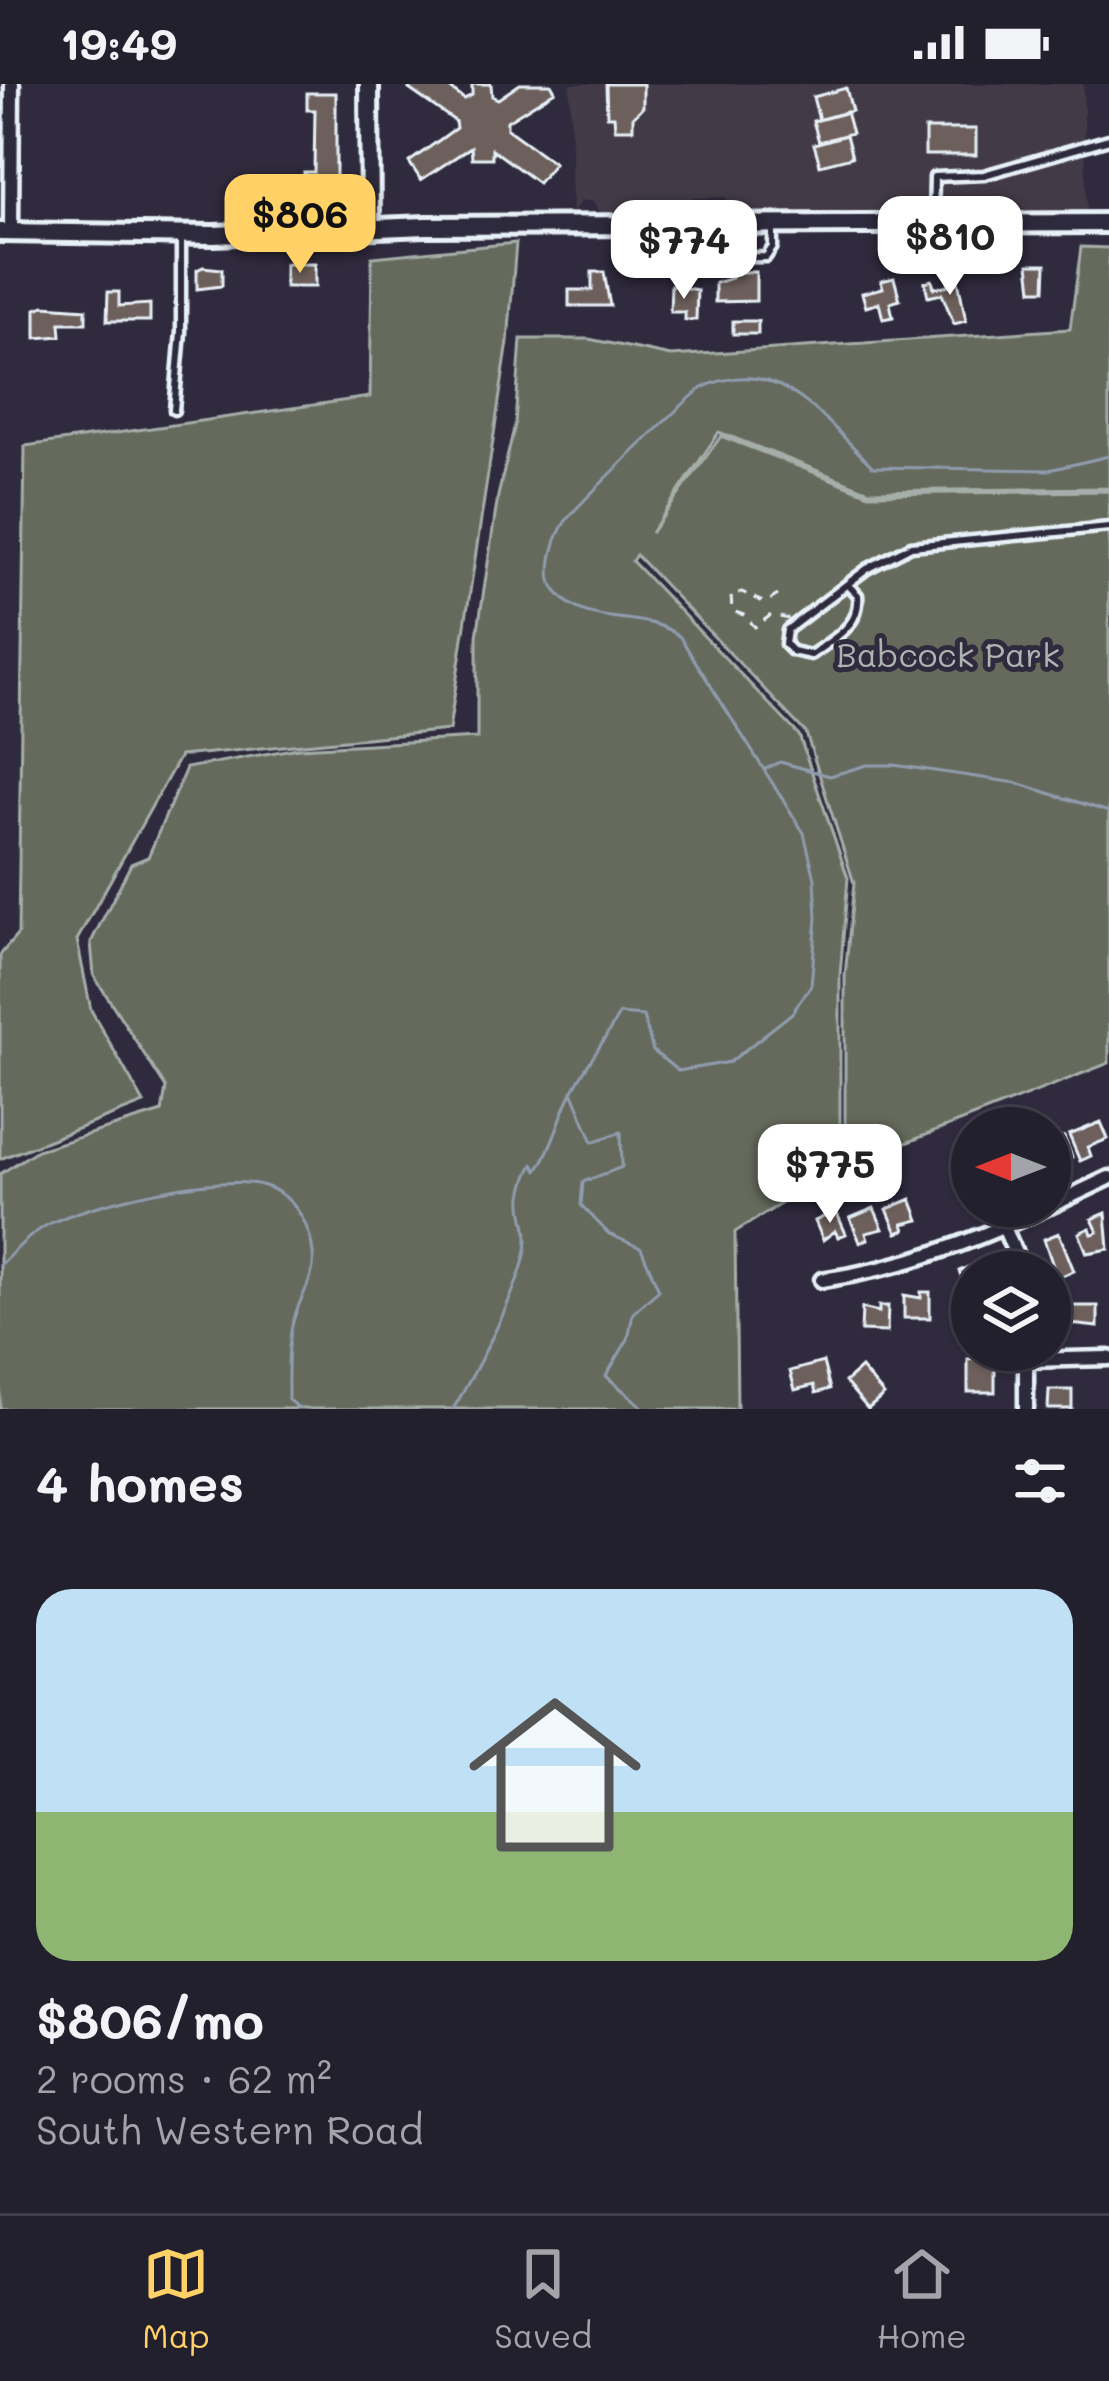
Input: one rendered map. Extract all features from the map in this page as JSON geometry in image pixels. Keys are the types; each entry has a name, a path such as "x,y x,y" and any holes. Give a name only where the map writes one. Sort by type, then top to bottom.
{"main road":[{"path":"369,84 370,228"},
{"path":"5,231 181,235 370,228 1109,224"}],"street":[{"path":"5,231 12,84"},
{"path":"1071,1196 1109,1178"},
{"path":"822,1280 870,1273 945,1252 1004,1227 1014,1251"},
{"path":"1071,1357 1109,1358"},
{"path":"1026,1371 1026,1409"}],"lane":[{"path":"933,225 934,177 984,175 1109,139"},
{"path":"664,226 664,249 675,258 766,257 773,247 773,226"},
{"path":"173,410 181,332 181,235"},
{"path":"849,586 858,595 860,610 849,628 811,655 792,651 785,644 787,630 867,569 911,545 1109,527"}],"path":[{"path":"771,615 765,603 742,592 731,595 732,611 755,627 771,615 788,617 795,625"},
{"path":"765,603 778,595"}],"shaded area":[{"path":"570,84 1083,84 1087,211 740,212 725,197 694,198 683,212 607,213 600,212 593,201 581,201 572,214"}],"green space":[{"path":"516,243 508,342 449,730 180,756 77,940 91,1010 144,1103 0,1159 0,955 18,934 25,446 370,397 372,257"},
{"name":"Babcock Park","path":"1081,247 1109,248 1109,488 869,491 719,432 651,533 721,436 869,494 1109,491 1109,1063 997,1107 951,1107 951,1125 845,1167 845,976 854,883 806,733 636,555 632,561 799,735 848,878 840,975 840,1151 808,1187 735,1232 737,1409 0,1409 0,1174 37,1150 162,1112 166,1088 94,976 91,942 131,864 148,857 186,768 298,748 477,738 477,636 498,496 515,424 521,339 589,339 671,356 1070,329"}],"building":[{"path":"412,84 444,84 464,99 472,95 472,84 491,84 492,96 498,99 520,84 551,84 555,91 507,121 507,129 554,163 538,183 492,149 492,158 472,158 471,147 421,180 409,162 456,128 455,121 409,89"},
{"path":"606,84 643,84 643,107 633,117 633,129 615,129 614,116 607,116"},
{"path":"846,88 852,111 819,120 813,97"},
{"path":"307,93 336,93 336,199 305,199 304,172 314,172 315,110 307,110"},
{"path":"846,112 852,133 819,142 813,121"},
{"path":"925,129 976,129 976,155 925,155"},
{"path":"846,135 852,157 820,165 814,144"},
{"path":"285,264 315,264 315,287 285,287"},
{"path":"1029,264 1046,264 1045,290 1032,290"},
{"path":"222,269 222,286 197,289 197,270"},
{"path":"592,272 604,272 610,306 569,306 569,290 592,290"},
{"path":"732,272 756,272 756,301 715,302 715,283 732,278"},
{"path":"957,275 966,321 954,324 942,294 928,297 925,282 932,280 934,288 949,285 947,277"},
{"path":"894,278 900,300 890,303 893,317 883,319 879,303 866,307 862,293 883,288 881,281"},
{"path":"671,285 697,290 696,320 685,320 685,312 670,312"},
{"path":"108,292 119,292 119,306 150,304 150,321 107,321"},
{"path":"36,309 86,309 86,323 60,323 61,336 36,338"},
{"path":"733,321 758,321 758,334 733,334"},
{"path":"1101,1122 1108,1139 1088,1147 1091,1156 1080,1161 1071,1134"},
{"path":"911,1199 919,1220 903,1224 905,1230 897,1233 887,1209"},
{"path":"874,1208 883,1229 866,1233 868,1239 860,1242 850,1218"},
{"path":"836,1211 846,1234 838,1237 835,1231 823,1240 815,1221"},
{"path":"1106,1213 1109,1249 1087,1253 1079,1233 1090,1228 1092,1234 1098,1232 1092,1219"},
{"path":"1059,1233 1066,1251 1048,1251 1044,1239"},
{"path":"921,1292 930,1292 930,1318 904,1318 904,1295 921,1298"},
{"path":"879,1306 888,1306 887,1332 861,1331 862,1308 879,1312"},
{"path":"1071,1306 1098,1306 1098,1327 1071,1324"},
{"path":"823,1362 830,1389 816,1393 814,1385 795,1390 790,1371"},
{"path":"861,1368 884,1395 868,1409 845,1382"},
{"path":"968,1371 995,1371 995,1392 968,1392"},
{"path":"1049,1390 1072,1390 1072,1409 1048,1409"}],"waterway":[{"path":"453,1409 494,1334 520,1271 527,1242 522,1204 526,1180 533,1164 537,1171 543,1161 573,1090 619,1014 643,1016 653,1051 678,1071 730,1062 792,1013 811,985 817,918 815,879 804,833 680,637 649,623 583,611 556,591 550,566 565,522 695,394 735,378 767,381 797,396 873,467 1049,470 1109,456"},
{"path":"765,769 780,762 830,776 867,765 894,765 1017,783 1109,812"},
{"path":"572,1091 593,1142 621,1132 622,1167 583,1182 581,1205 609,1234 641,1248 659,1290 633,1313 628,1339 606,1376 645,1409"},
{"path":"0,1265 42,1228 94,1207 189,1186 245,1183 273,1189 297,1210 312,1247 312,1272 292,1326 289,1354 288,1400 300,1409"}]}
